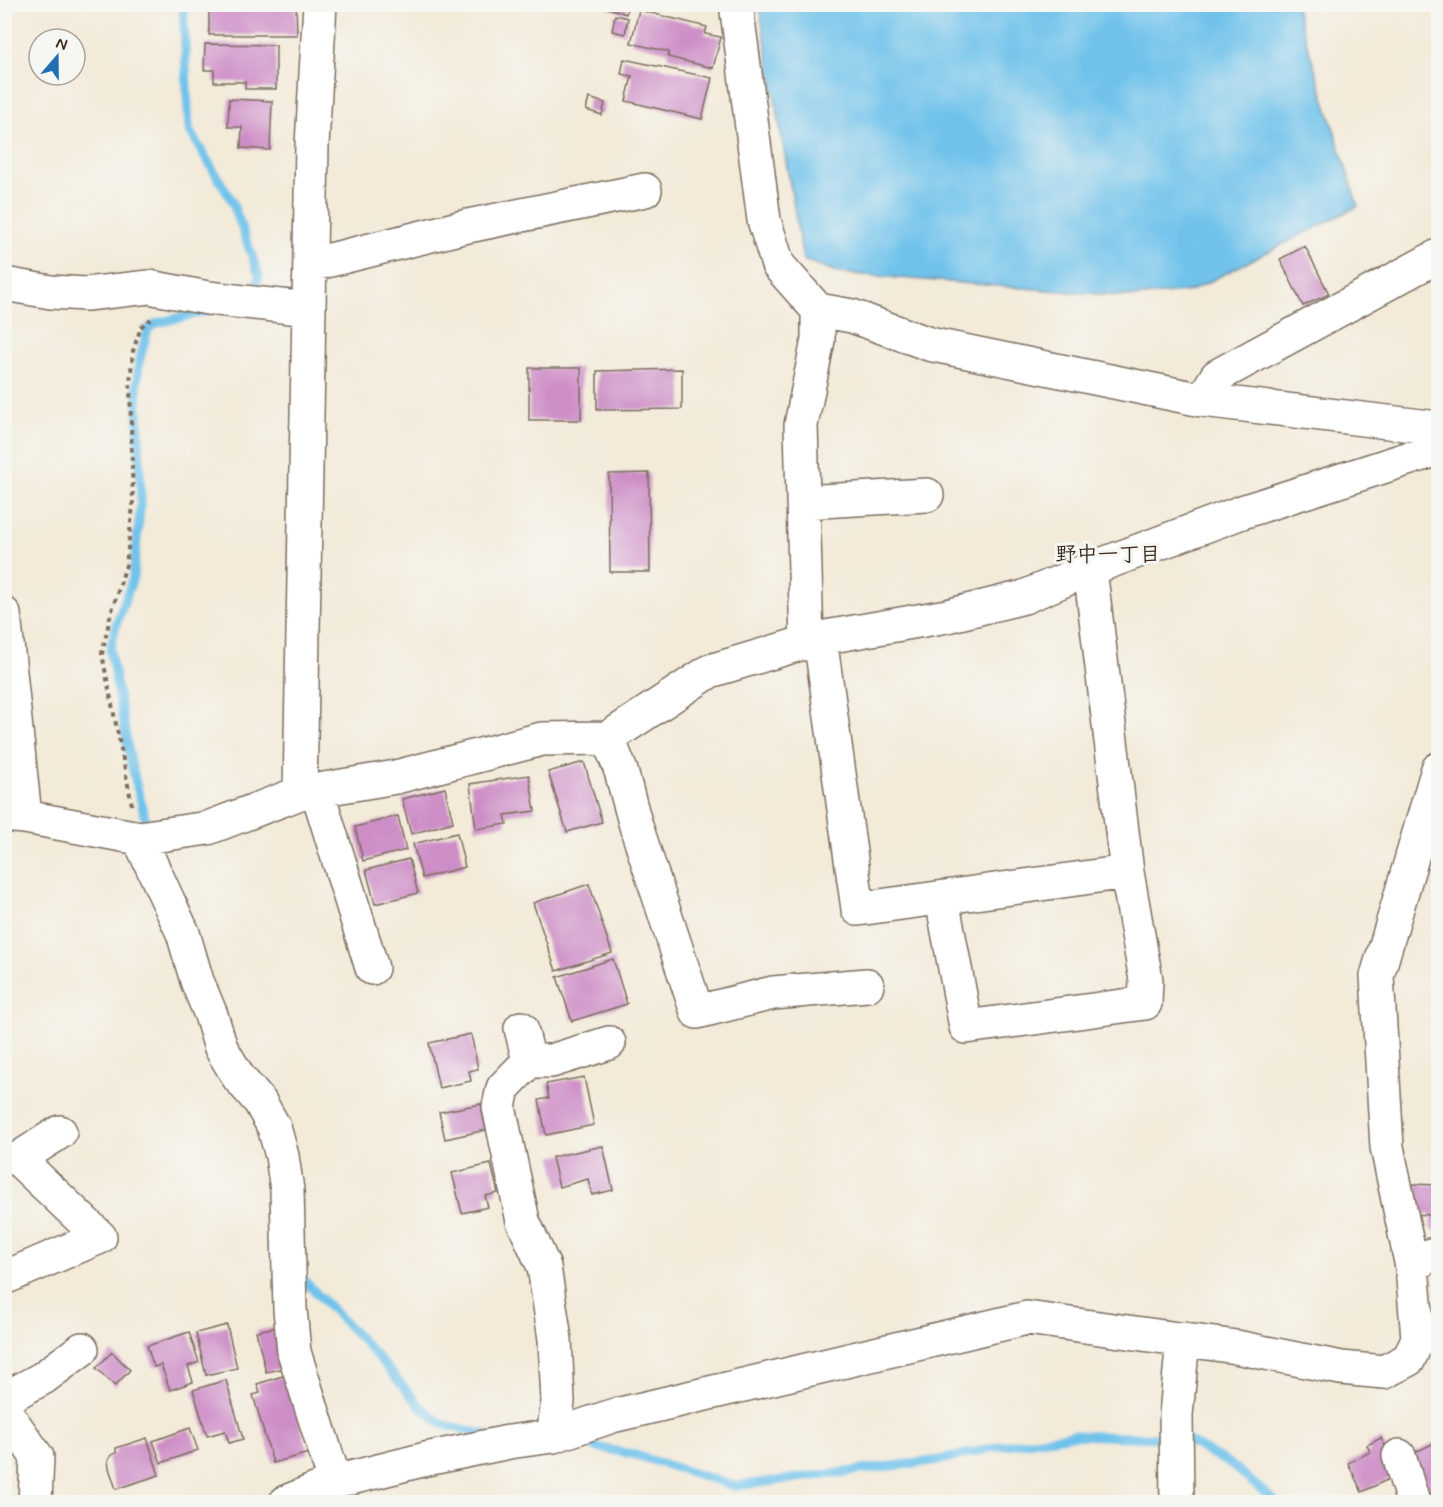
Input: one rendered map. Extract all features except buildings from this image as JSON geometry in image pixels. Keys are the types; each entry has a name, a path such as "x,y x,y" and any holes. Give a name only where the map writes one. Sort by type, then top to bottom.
{"street":[{"path":"320,4 312,145 309,309 308,792 372,968"},
{"path":"736,4 764,220 778,265 818,310 852,316 929,344 1202,400 1438,428"},
{"path":"310,265 463,227 645,190"},
{"path":"1202,400 1217,376 1438,256"},
{"path":"4,284 51,292 86,294 149,286 208,298 309,309"},
{"path":"818,310 818,340 801,425 803,501 813,641 858,909 1127,872"},
{"path":"4,614 15,816 139,838 208,828 308,792 396,777 542,740 608,738 710,671 813,641 947,616 1024,597 1090,569 1242,512 1438,449"},
{"path":"803,501 927,495"},
{"path":"942,899 966,1027 1145,1003 1146,980 1127,872 1090,569"},
{"path":"608,738 621,771 636,826 697,1012 773,993 867,985"},
{"path":"286,1503 335,1482 426,1459 509,1442 553,1436 612,1416 1027,1318 1236,1347 1341,1368 1384,1372 1409,1359 1418,1338 1425,1260 1387,1147 1377,976 1438,769"},
{"path":"139,838 183,933 221,1048 239,1078 260,1102 274,1127 282,1156 287,1190 290,1308 294,1353 335,1482"},
{"path":"521,1028 529,1061"},
{"path":"553,1436 558,1402 555,1339 544,1267 523,1221 499,1107 504,1088 529,1061 550,1060 609,1043"},
{"path":"4,1278 100,1237 18,1159 60,1132"},
{"path":"1177,1503 1176,1415 1183,1339"},
{"path":"4,1399 43,1378 82,1348"},
{"path":"4,1410 38,1457 35,1503"},
{"path":"1399,1456 1413,1503"}],"path":[{"path":"139,838 102,654 110,616 126,565 131,518 130,382 133,351 141,327 156,315"}],"water":[{"path":"759,5 1295,5 1358,206 1191,291 1134,297 840,273 803,260"}],"waterway":[{"path":"183,4 189,130 232,201 259,275 257,286"},
{"path":"147,825 131,763 110,650 117,622 133,578 141,500 137,384 139,363 148,329 157,323 208,311"},
{"path":"299,1275 375,1354 420,1406 442,1424 487,1435"},
{"path":"595,1447 632,1454 735,1486 940,1460 994,1447 1073,1435 1160,1438"},
{"path":"1187,1440 1230,1464 1276,1502"}],"district":[{"name":"野中一丁目","path":"1108,555"}]}
